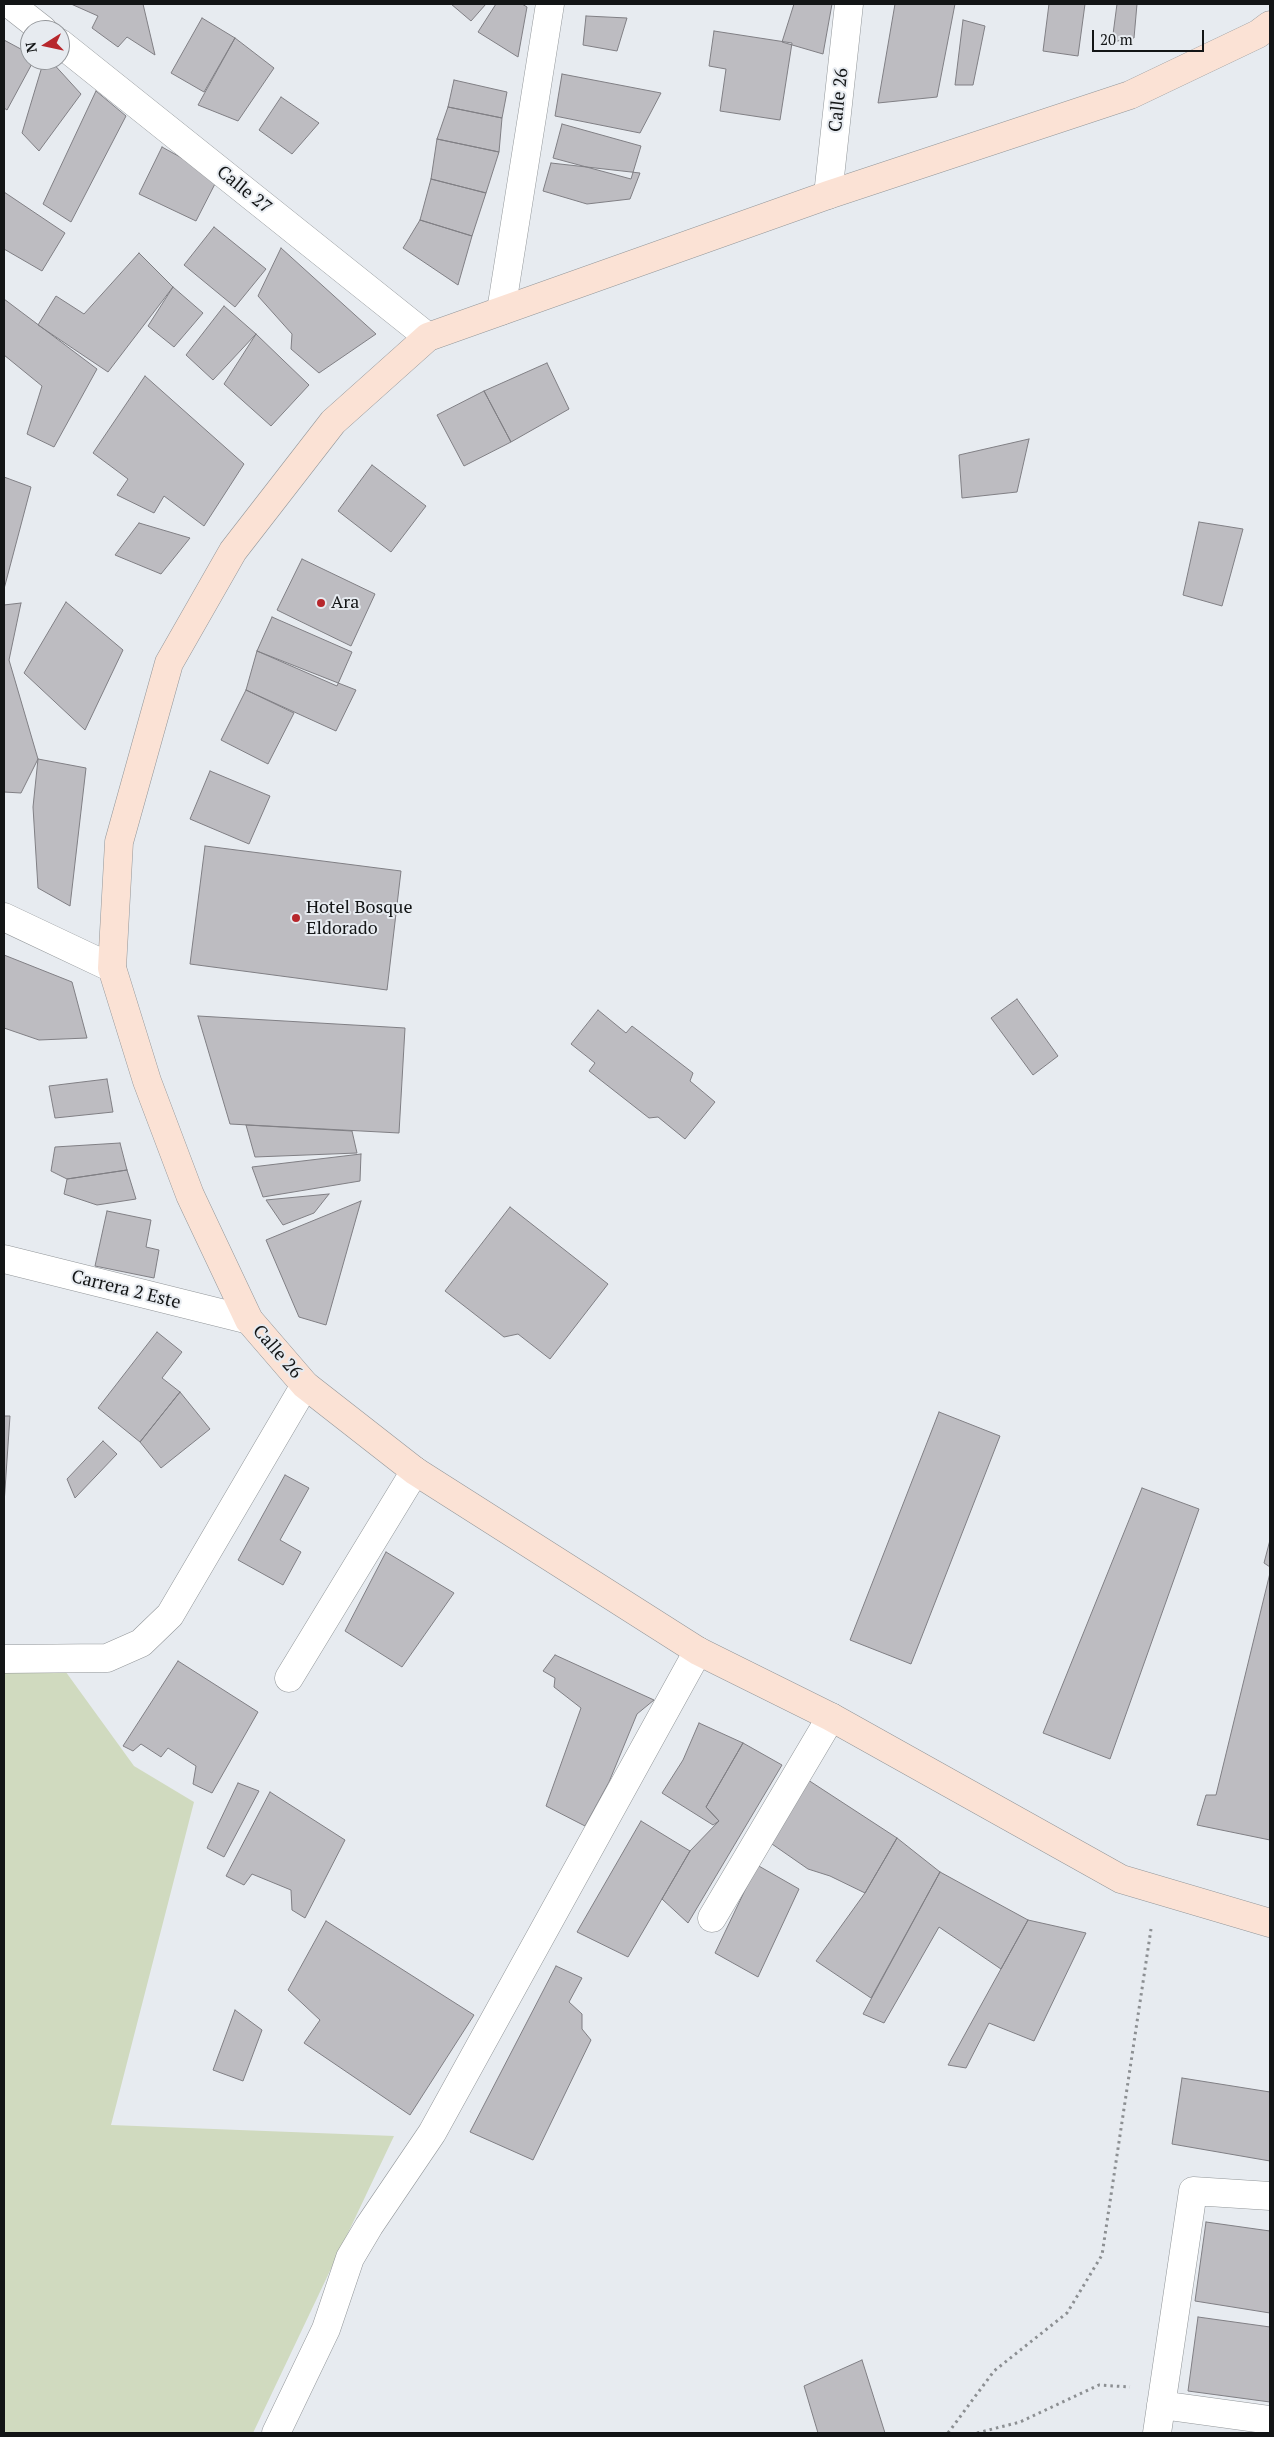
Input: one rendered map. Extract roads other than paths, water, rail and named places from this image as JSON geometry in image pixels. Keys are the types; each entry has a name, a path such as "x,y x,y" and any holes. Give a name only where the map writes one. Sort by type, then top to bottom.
{"main road":[{"path":"428,337 828,195 1130,95 1258,34 1270,25"},
{"name":"Calle 26","path":"428,337 333,422 233,551 169,663 119,842 112,968 146,1081 190,1195 249,1320 306,1385 415,1471 698,1651 831,1717 1121,1878 1270,1923"}],"street":[{"path":"10,4 30,20"},
{"name":"Calle 26","path":"828,195 849,4"},
{"path":"501,311 548,5"},
{"name":"Calle 27","path":"70,51 428,337"},
{"path":"4,917 112,968"},
{"name":"Carrera 2 Este","path":"4,1259 249,1320"},
{"path":"4,1659 106,1658 141,1643 170,1615 306,1385"},
{"path":"289,1678 415,1471"},
{"path":"276,2433 326,2329 350,2258 369,2226 432,2133 698,1651"},
{"path":"712,1918 831,1717"},
{"path":"1157,2433 1193,2190 1270,2196"},
{"path":"1162,2397 1270,2420"}],"place":[{"name":"Ara","path":"321,603"},
{"name":"Hotel Bosque Eldorado","path":"296,918"}]}
